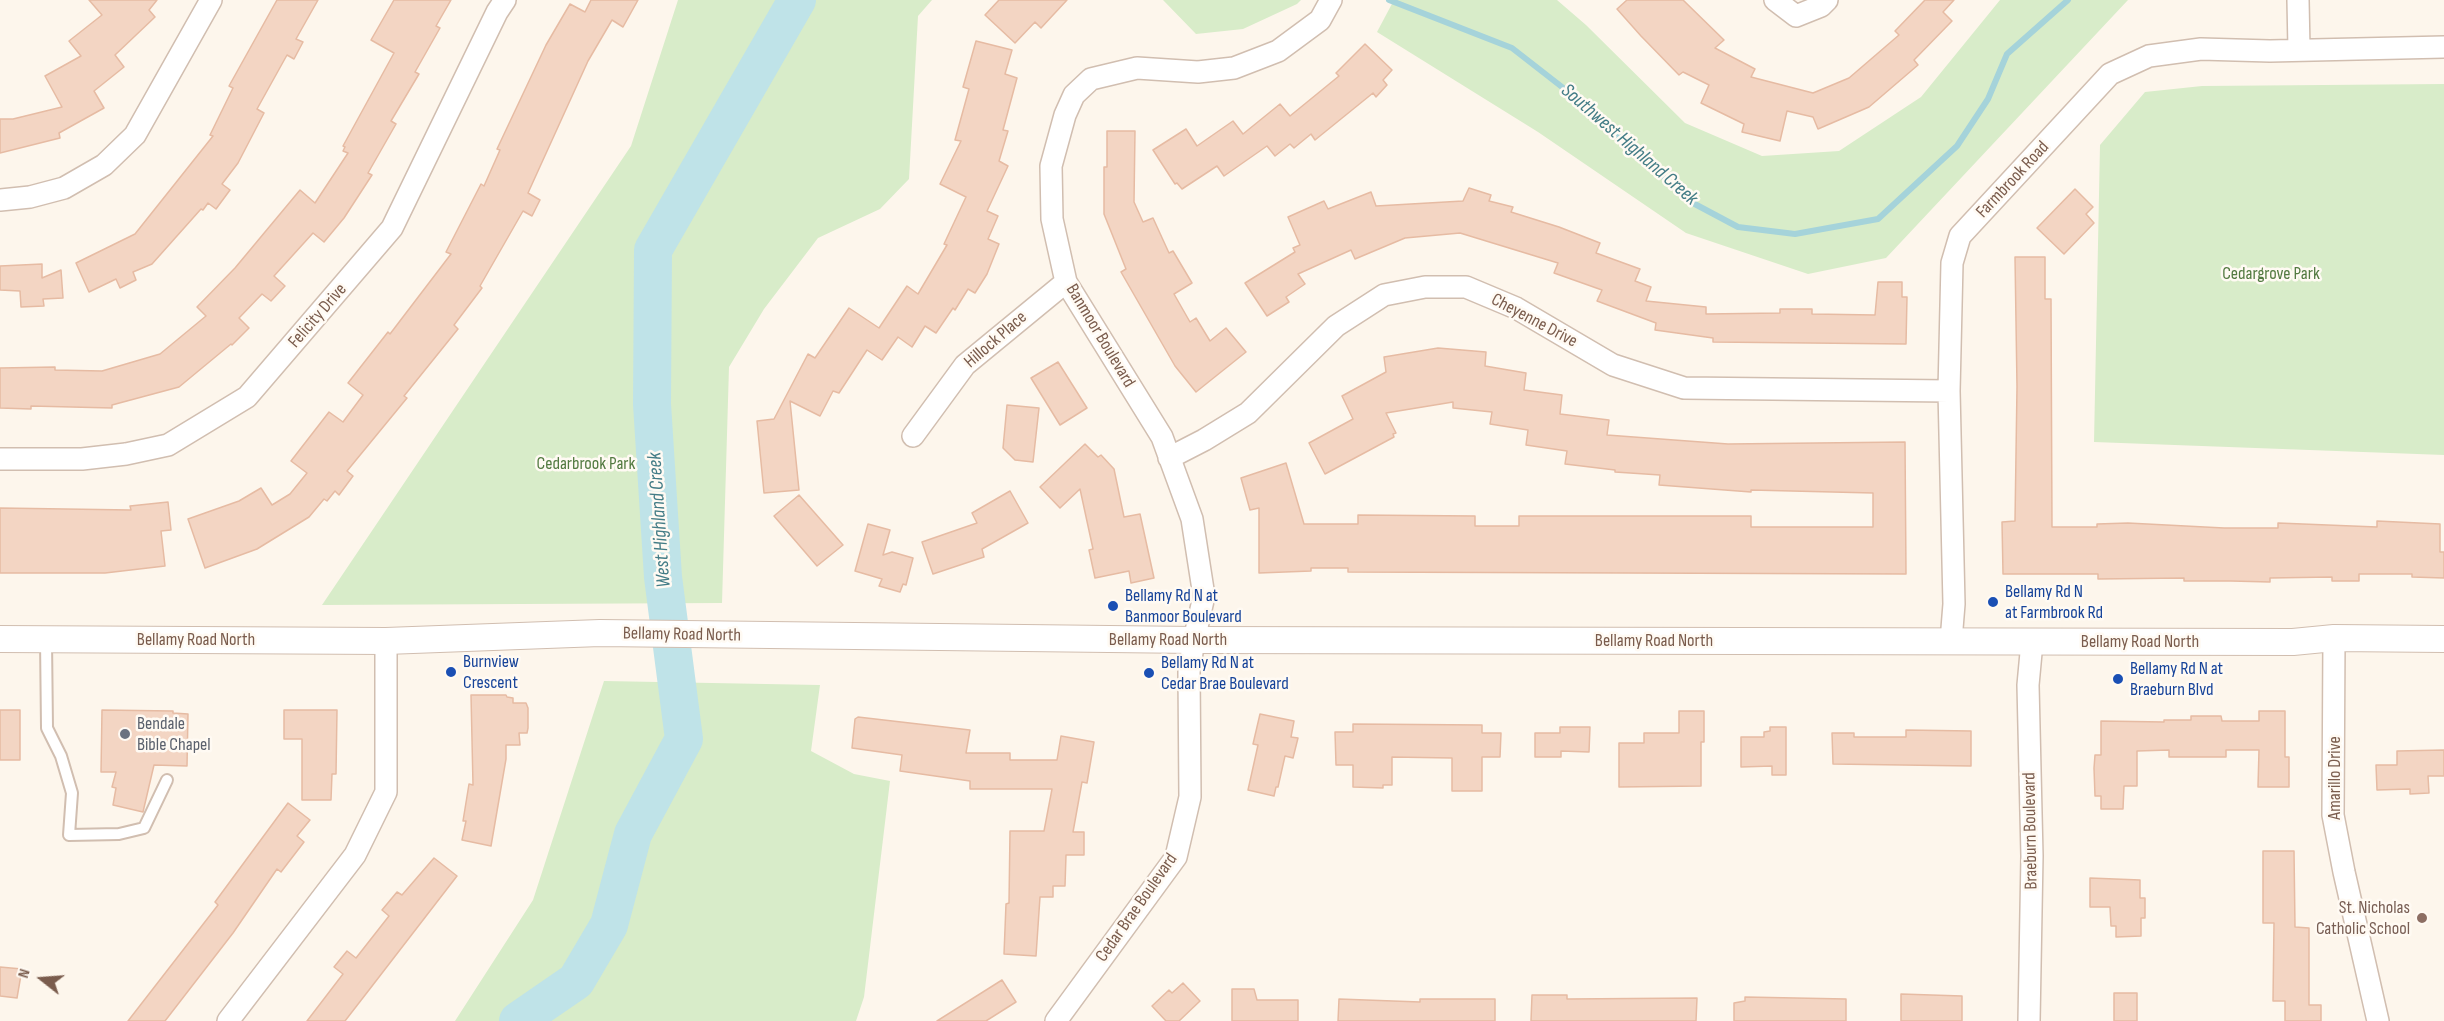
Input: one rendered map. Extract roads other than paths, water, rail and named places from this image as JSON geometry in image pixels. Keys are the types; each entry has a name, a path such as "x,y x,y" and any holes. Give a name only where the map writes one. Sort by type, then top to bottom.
{"street":[{"path":"0,200 30,197 64,188 104,165 135,135 212,0"},
{"name":"Felicity Drive","path":"0,459 82,459 126,454 168,445 247,398 392,228 497,12 505,0"},
{"name":"Banmoor Boulevard","path":"1194,640 1204,596 1192,519 1162,437 1066,282 1052,219 1051,166 1065,115 1074,95 1091,79 1137,68 1198,72 1234,68 1278,51 1320,20 1331,0"},
{"path":"1775,0 1796,16 1821,6 1827,0"},
{"path":"2298,0 2299,49"},
{"name":"Farmbrook Road","path":"1952,641 1954,604 1949,391 1952,263 1960,236 2110,74 2149,56 2175,51 2444,47"},
{"name":"Hillock Place","path":"913,436 965,365 1066,282"},
{"name":"Cheyenne Drive","path":"1169,458 1248,413 1336,326 1384,294 1425,287 1466,287 1516,308 1613,365 1684,388 1949,391"},
{"name":"Bellamy Road North","path":"0,639 386,641 600,633 1194,640 2293,642 2334,638 2444,639"},
{"name":"Amarillo Drive","path":"2334,638 2333,815 2378,1021"},
{"name":"Cedar Brae Boulevard","path":"1056,1021 1176,857 1190,797 1189,672 1194,640"},
{"path":"228,1021 355,855 386,792 386,641"},
{"name":"Braeburn Boulevard","path":"2029,1021 2032,856 2028,685 2032,642"}],"lane":[{"path":"46,640 47,728 61,756 72,793 69,836 119,834 144,828 166,780"}],"waterway":[{"name":"West Highland Creek","path":"518,1021 576,981 609,925 633,834 684,739 663,577 652,404 653,250 797,0"},
{"name":"Southwest Highland Creek","path":"1389,0 1512,48 1580,101 1691,202 1738,227 1795,234 1878,219 1957,146 1988,99 2007,54 2068,0"}],"place":[{"name":"Bellamy Rd N at Farmbrook Rd","path":"1993,602"},
{"name":"Bellamy Rd N at Banmoor Boulevard","path":"1113,606"},
{"name":"Burnview Crescent","path":"451,672"},
{"name":"Bellamy Rd N at Cedar Brae Boulevard","path":"1149,673"},
{"name":"Bellamy Rd N at Braeburn Blvd","path":"2118,679"},
{"name":"Bendale Bible Chapel","path":"125,734"},
{"name":"St. Nicholas Catholic School","path":"2422,918"}],"park label":[{"name":"Cedargrove Park","path":"2271,274"},
{"name":"Cedarbrook Park","path":"586,464"}]}
